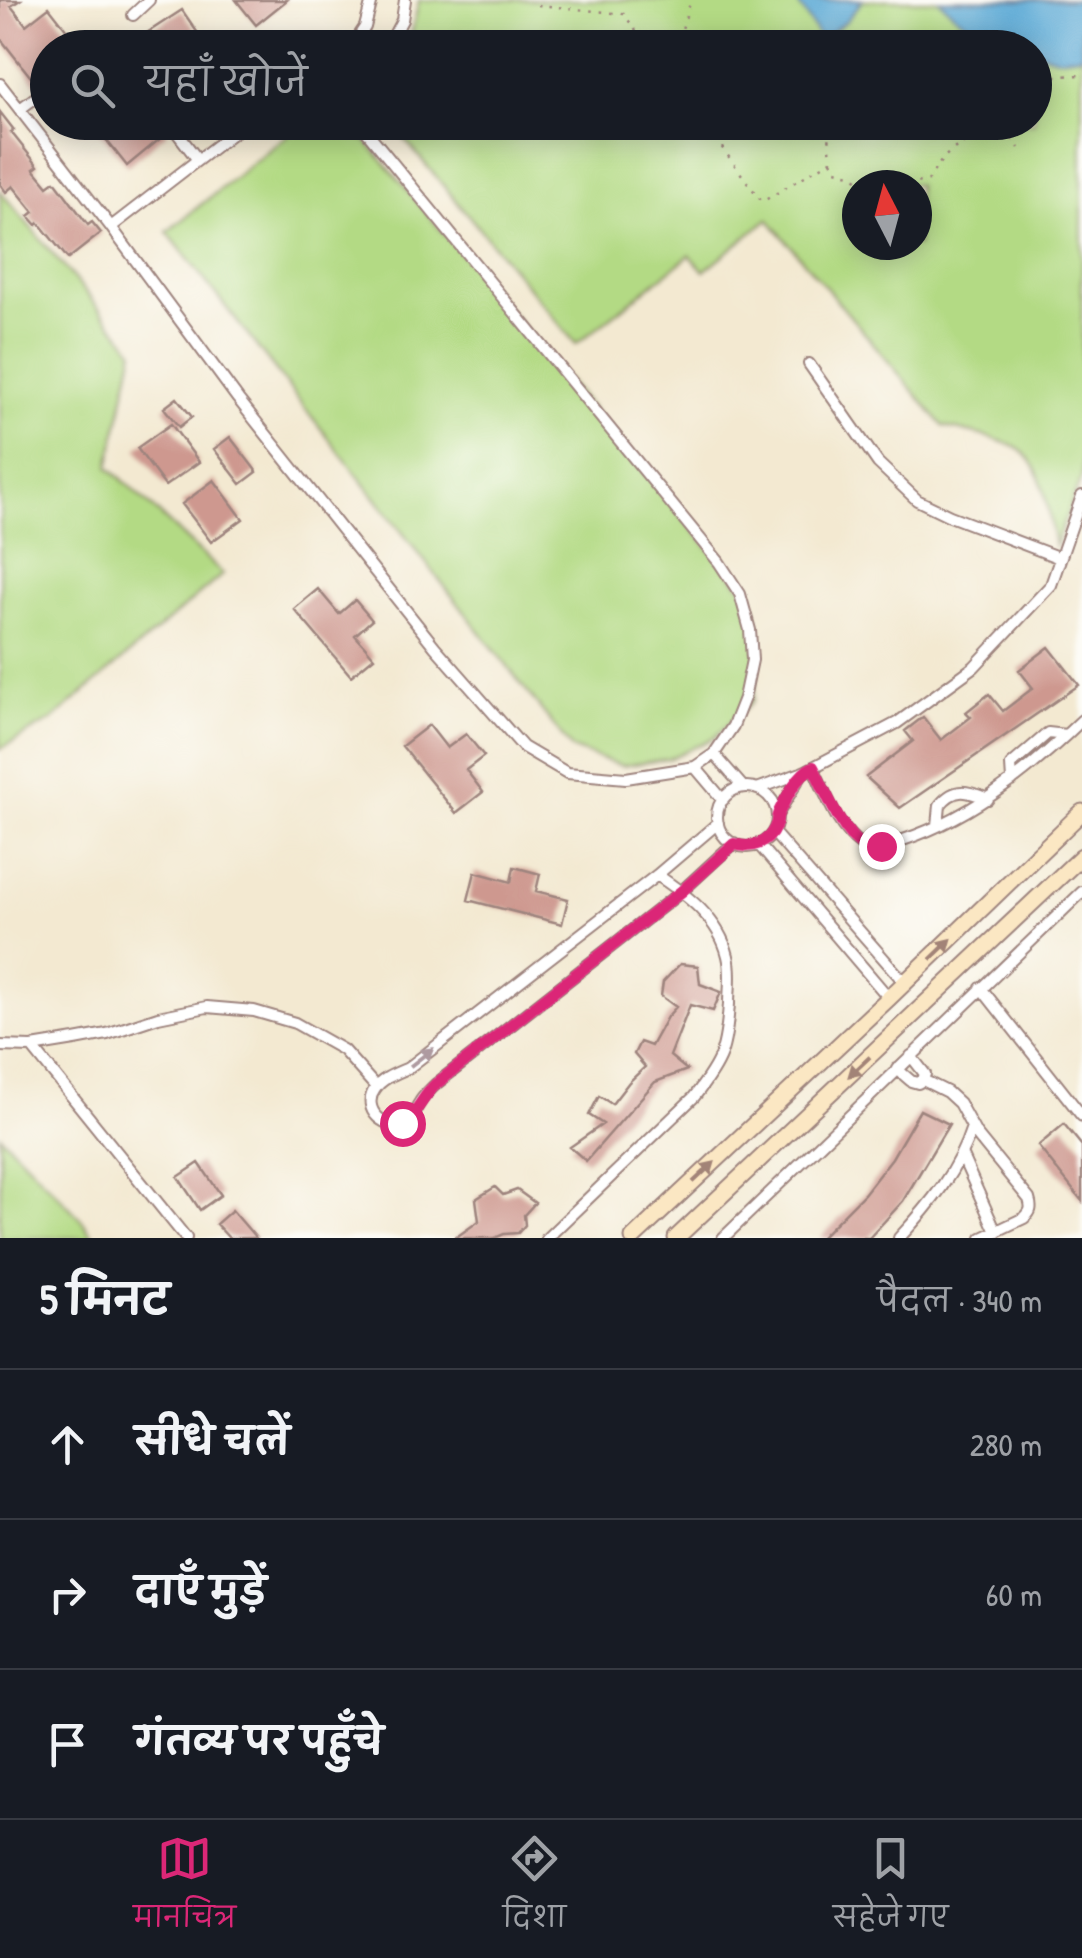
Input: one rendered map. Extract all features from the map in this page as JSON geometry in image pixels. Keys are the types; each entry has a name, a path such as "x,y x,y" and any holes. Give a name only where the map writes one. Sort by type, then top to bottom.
{"street":[{"path":"133,15 149,0"},
{"path":"363,30 372,0"},
{"path":"397,30 405,0"},
{"path":"0,84 30,122"},
{"path":"20,109 30,102"},
{"path":"44,140 238,399 436,647 523,747 567,773 626,778 695,768 714,754 733,726 744,698 752,660 750,630 740,594 374,140"},
{"path":"182,140 198,160"},
{"path":"111,227 224,140"},
{"path":"810,364 878,463 917,500 1060,558"},
{"path":"808,769 777,815 773,832 758,844 734,844 721,831 719,806 728,794 808,769 897,722 974,667 1051,584 1082,496"},
{"path":"808,769 860,844 868,848 881,846 938,826 988,798 1012,781 1011,765 1048,733 1066,735 1082,720"},
{"path":"714,754 742,788"},
{"path":"695,768 723,800"},
{"path":"756,788 771,798 777,815"},
{"path":"938,826 940,805 953,793 959,790 988,798"},
{"path":"633,1238 1082,812"},
{"path":"718,822 657,875 408,1068 376,1087 372,1096 376,1116 394,1126 410,1119 436,1084 682,891 734,844"},
{"path":"773,832 905,983"},
{"path":"758,844 889,998"},
{"path":"676,1238 1082,856"},
{"path":"546,1238 694,1097 723,1055 727,1039 728,956 709,918 682,891 657,875"},
{"path":"723,1238 1082,892"},
{"path":"829,927 845,914"},
{"path":"981,988 1082,1116"},
{"path":"0,1046 32,1047 107,1034 158,1017 208,1007 254,1011 295,1023 343,1050 376,1087"},
{"path":"32,1047 186,1238"},
{"path":"897,1070 911,1081 923,1080 925,1074 911,1056"},
{"path":"923,1080 959,1103 972,1127 1029,1199 1030,1214 982,1238"},
{"path":"899,1238 940,1190 962,1156 972,1127"},
{"path":"962,1156 996,1232"}],"path":[{"path":"682,30 691,0"},
{"path":"538,5 624,14 635,30"},
{"path":"1052,76 1082,75"},
{"path":"716,140 762,202 830,160"},
{"path":"829,140 830,160 842,172"},
{"path":"932,174 953,148 970,140"},
{"path":"1015,140 1020,148"}],"green space":[{"path":"419,0 1082,0 1082,476 1055,546 1045,494 1028,458 1004,442 943,426 768,219 704,271 690,255 576,344 405,140 1052,140 1052,30 412,30"},
{"path":"281,140 365,140 745,591 757,620 759,658 753,701 714,738 668,759 622,766 572,749 167,232"},
{"path":"0,191 134,350 109,467 223,574 52,720 0,749"},
{"path":"0,1135 81,1219 94,1238 0,1238"}],"water":[{"path":"796,0 863,0 834,30 815,30"},
{"path":"939,0 1082,0 1082,55 1052,57 1052,30 978,30"}],"building":[{"path":"0,0 20,0 11,6 26,25 49,7 67,30 30,30 30,76 0,38"},
{"path":"236,0 287,0 256,25"},
{"path":"182,10 196,30 151,30"},
{"path":"0,112 48,186 55,181 88,225 92,222 101,233 68,259 29,216 34,212 13,186 6,192 0,184"},
{"path":"106,140 159,140 127,166"},
{"path":"177,398 192,417 179,427 164,408"},
{"path":"171,424 199,462 165,486 137,448"},
{"path":"230,437 257,472 241,484 214,449"},
{"path":"214,480 243,519 211,542 182,504"},
{"path":"318,589 339,614 355,600 372,620 355,635 374,657 351,676 294,609"},
{"path":"1049,647 1079,685 900,808 866,777 913,741 905,731 923,717 941,740 971,717 966,712 989,694 1003,711 1033,688 1019,670"},
{"path":"429,725 447,748 466,734 484,756 466,770 483,792 456,813 402,746"},
{"path":"514,867 540,874 536,891 568,899 562,924 468,900 475,872 511,882"},
{"path":"680,964 698,966 700,984 721,992 713,1011 690,1005 670,1056 687,1070 655,1082 586,1161 570,1147 603,1124 589,1115 599,1096 612,1104 645,1067 634,1054 640,1042 651,1046 676,1007 661,996 663,982"},
{"path":"920,1110 949,1124 903,1201 869,1238 820,1238 864,1194 892,1158"},
{"path":"1064,1124 1082,1146 1082,1201 1038,1146"},
{"path":"199,1163 221,1195 200,1210 178,1177"},
{"path":"495,1187 503,1195 517,1190 535,1203 524,1215 525,1225 518,1233 495,1238 455,1238 479,1221 476,1199"},
{"path":"232,1210 256,1238 229,1238 216,1224"}],"route":[{"path":"402,1123 410,1119 436,1084 682,891 734,844 750,846 767,839 804,772 813,767 840,820 860,844 868,848 881,846"}]}
